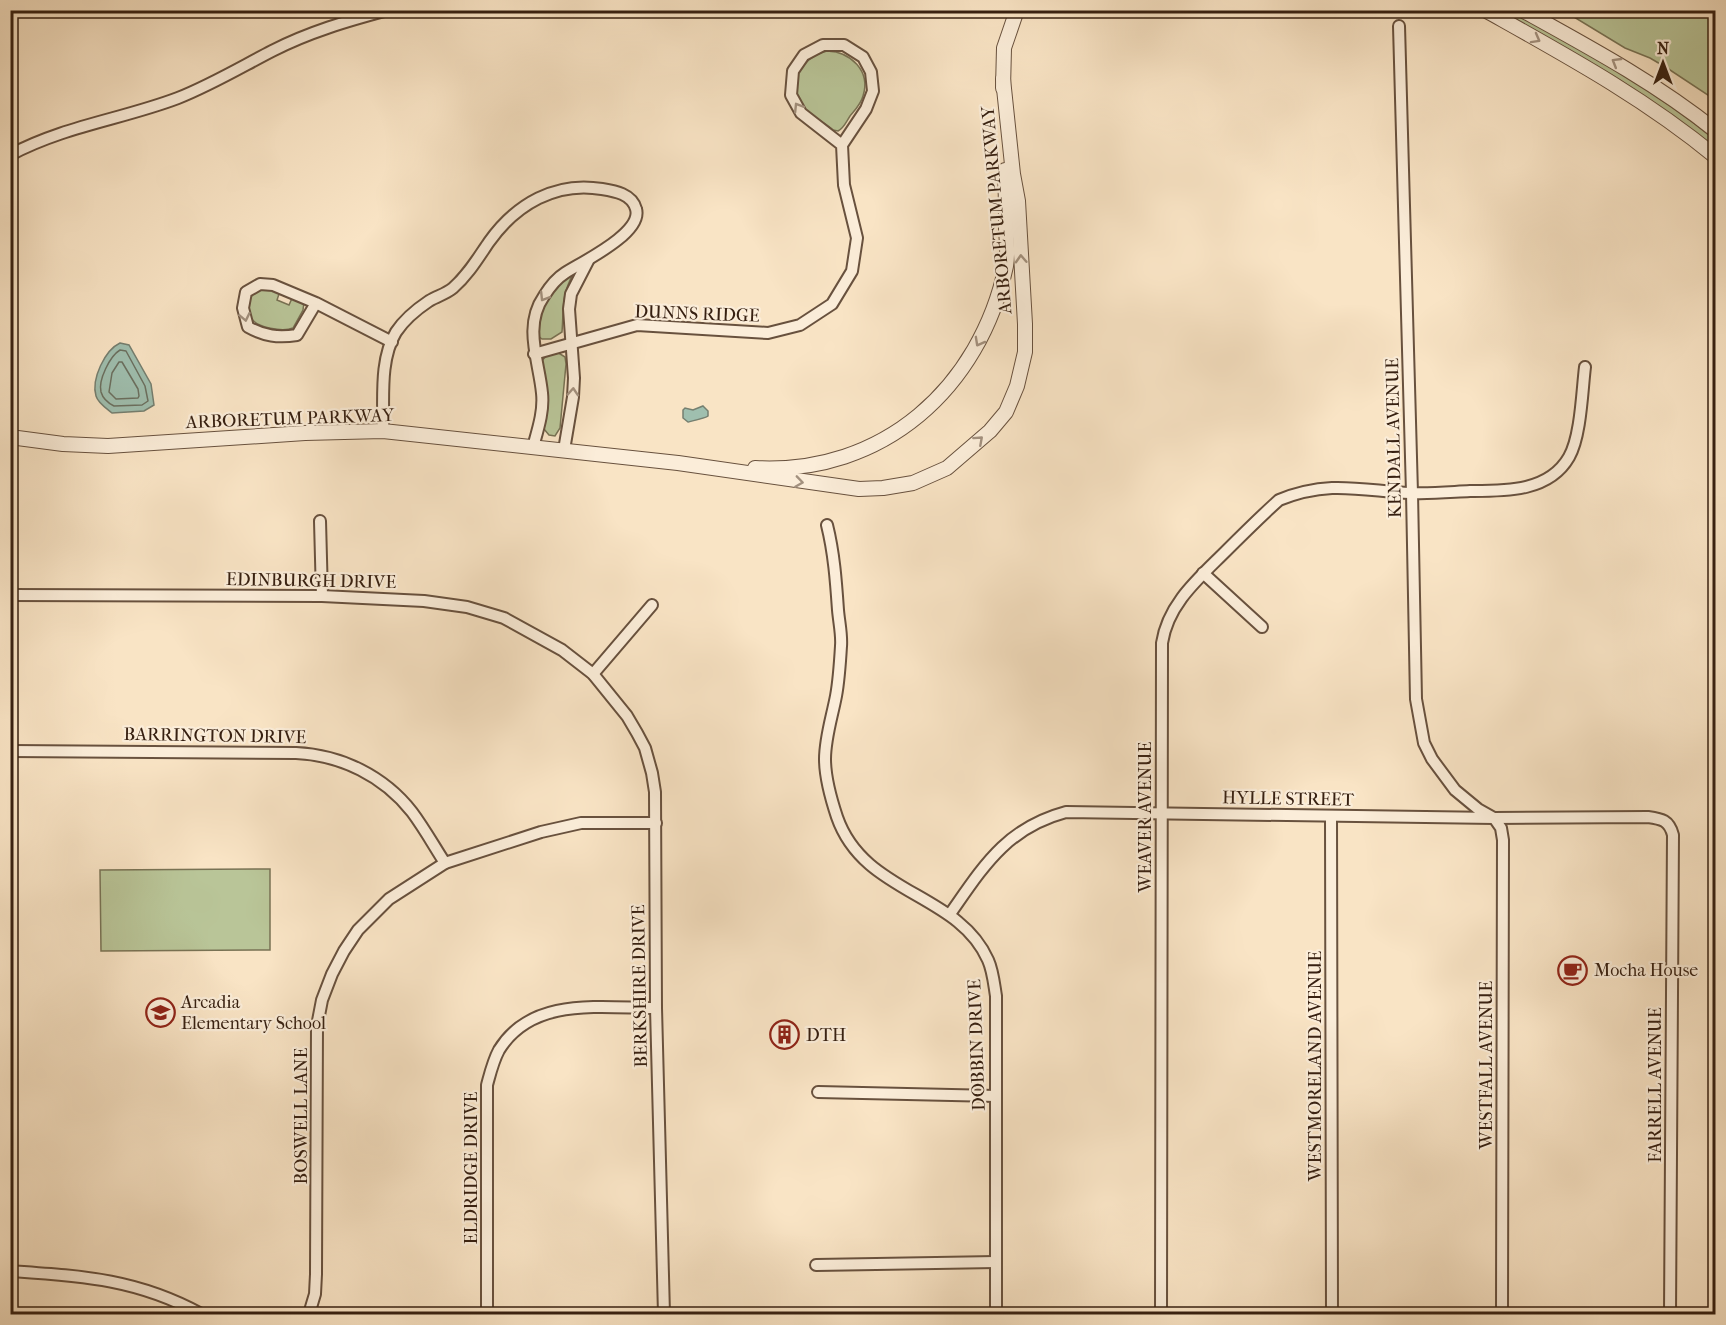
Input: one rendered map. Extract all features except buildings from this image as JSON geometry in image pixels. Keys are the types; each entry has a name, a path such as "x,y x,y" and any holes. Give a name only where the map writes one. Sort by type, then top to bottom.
{"street":[{"path":"10,155 59,133 128,115 180,98 217,82 306,35 341,22 388,10"},
{"name":"ARBORETUM PARKWAY","path":"678,464 785,469 826,463 864,450 897,432 925,411 952,384 988,325 1006,263 1004,48 1017,10"},
{"path":"1485,10 1607,79 1664,116 1716,157"},
{"path":"1522,10 1594,50"},
{"path":"1535,10 1684,106 1716,131"},
{"name":"KENDALL AVENUE","path":"1399,26 1416,699 1424,742 1432,759 1455,790 1478,809 1494,818"},
{"path":"823,45 844,45 863,57 872,72 873,91 866,109 842,145 801,113 791,95 793,71 804,55 823,45"},
{"name":"ARBORETUM PARKWAY","path":"10,437 108,446 306,433 383,431 564,450 859,489 913,483 947,468 995,425 1006,412 1017,386 1025,352 1018,201 1003,79"},
{"name":"DUNNS RIDGE","path":"534,354 637,325 768,333 800,325 832,304 852,271 857,238 844,185 842,145"},
{"path":"383,431 385,373 392,342 396,333 411,315 430,300 451,290 467,274 510,217 520,208 546,195 572,188 597,188 621,193 629,198 636,209 635,220 630,229 588,261 564,273 542,298 536,312 533,326 534,354 542,393 542,411 533,447"},
{"path":"564,450 573,397 574,362 569,326 572,294 588,261"},
{"path":"316,303 297,335 281,338 261,334 248,327 243,308 246,292 260,284 273,285 316,303 392,342"},
{"name":"WEAVER AVENUE","path":"1161,1314 1162,643 1164,631 1175,606 1203,573 1271,507 1290,495 1334,488 1412,493 1520,489 1544,481 1569,456 1574,446 1585,367"},
{"path":"320,521 322,596"},
{"name":"DOBBIN DRIVE","path":"827,525 833,549 841,643 825,761 837,818 859,855 883,876 950,914 983,950 991,968 996,996 996,1314"},
{"path":"1203,573 1262,627"},
{"name":"EDINBURGH DRIVE","path":"10,595 322,596 424,601 467,607 504,618 562,650 593,674"},
{"path":"593,674 652,605"},
{"name":"BERKSHIRE DRIVE","path":"593,674 627,716 645,748 656,792 656,1008 664,1314"},
{"name":"BARRINGTON DRIVE","path":"10,751 296,753 327,756 368,774 400,798 446,863"},
{"name":"HYLLE STREET","path":"950,914 989,859 1018,833 1035,822 1066,812 1331,817 1648,817 1663,819 1667,822"},
{"name":"WESTMORELAND AVENUE","path":"1331,817 1332,1314"},
{"name":"WESTFALL AVENUE","path":"1494,818 1501,828 1503,840 1502,1314"},
{"name":"FARRELL AVENUE","path":"1667,822 1673,835 1670,1314"},
{"name":"BOSWELL LANE","path":"309,1314 315,1293 316,1274 317,1026 322,1000 344,951 358,930 389,899 446,863 541,832 582,824 656,824"},
{"name":"ELDRIDGE DRIVE","path":"487,1314 487,1085 498,1052 507,1038 519,1028 531,1019 546,1013 580,1008 656,1008"},
{"path":"818,1092 996,1096"},
{"path":"816,1265 996,1262"},
{"path":"10,1271 115,1281 174,1300 201,1314"}],"shaded area":[{"path":"1500,11 1511,11 1590,55 1667,103 1715,140 1715,149 1638,92 1584,58"},
{"path":"1564,11 1715,11 1715,104 1708,95 1667,68 1625,48"},
{"path":"827,51 836,52 851,59 857,64 864,79 865,87 861,102 838,131 833,130 805,110 797,97 795,88 799,72 804,65 818,54"},
{"path":"574,272 565,295 562,332 551,339 542,339 538,336 541,315 547,299"},
{"path":"259,289 280,291 277,300 289,305 293,296 304,302 303,310 293,328 283,330 270,328 251,318 247,303"},
{"path":"557,352 565,357 566,364 560,428 555,436 549,435 544,429 547,401 541,362 546,356"},
{"path":"270,869 270,950 101,951 100,870"}],"water":[{"path":"120,343 129,345 151,384 154,405 144,411 112,413 97,399 95,389 100,366 109,352"},
{"path":"703,406 708,411 707,417 688,422 683,418 685,408 693,410"}],"place":[{"name":"Mocha House","path":"1573,970"},
{"name":"Arcadia Elementary School","path":"160,1012"},
{"name":"DTH","path":"785,1035"}]}
